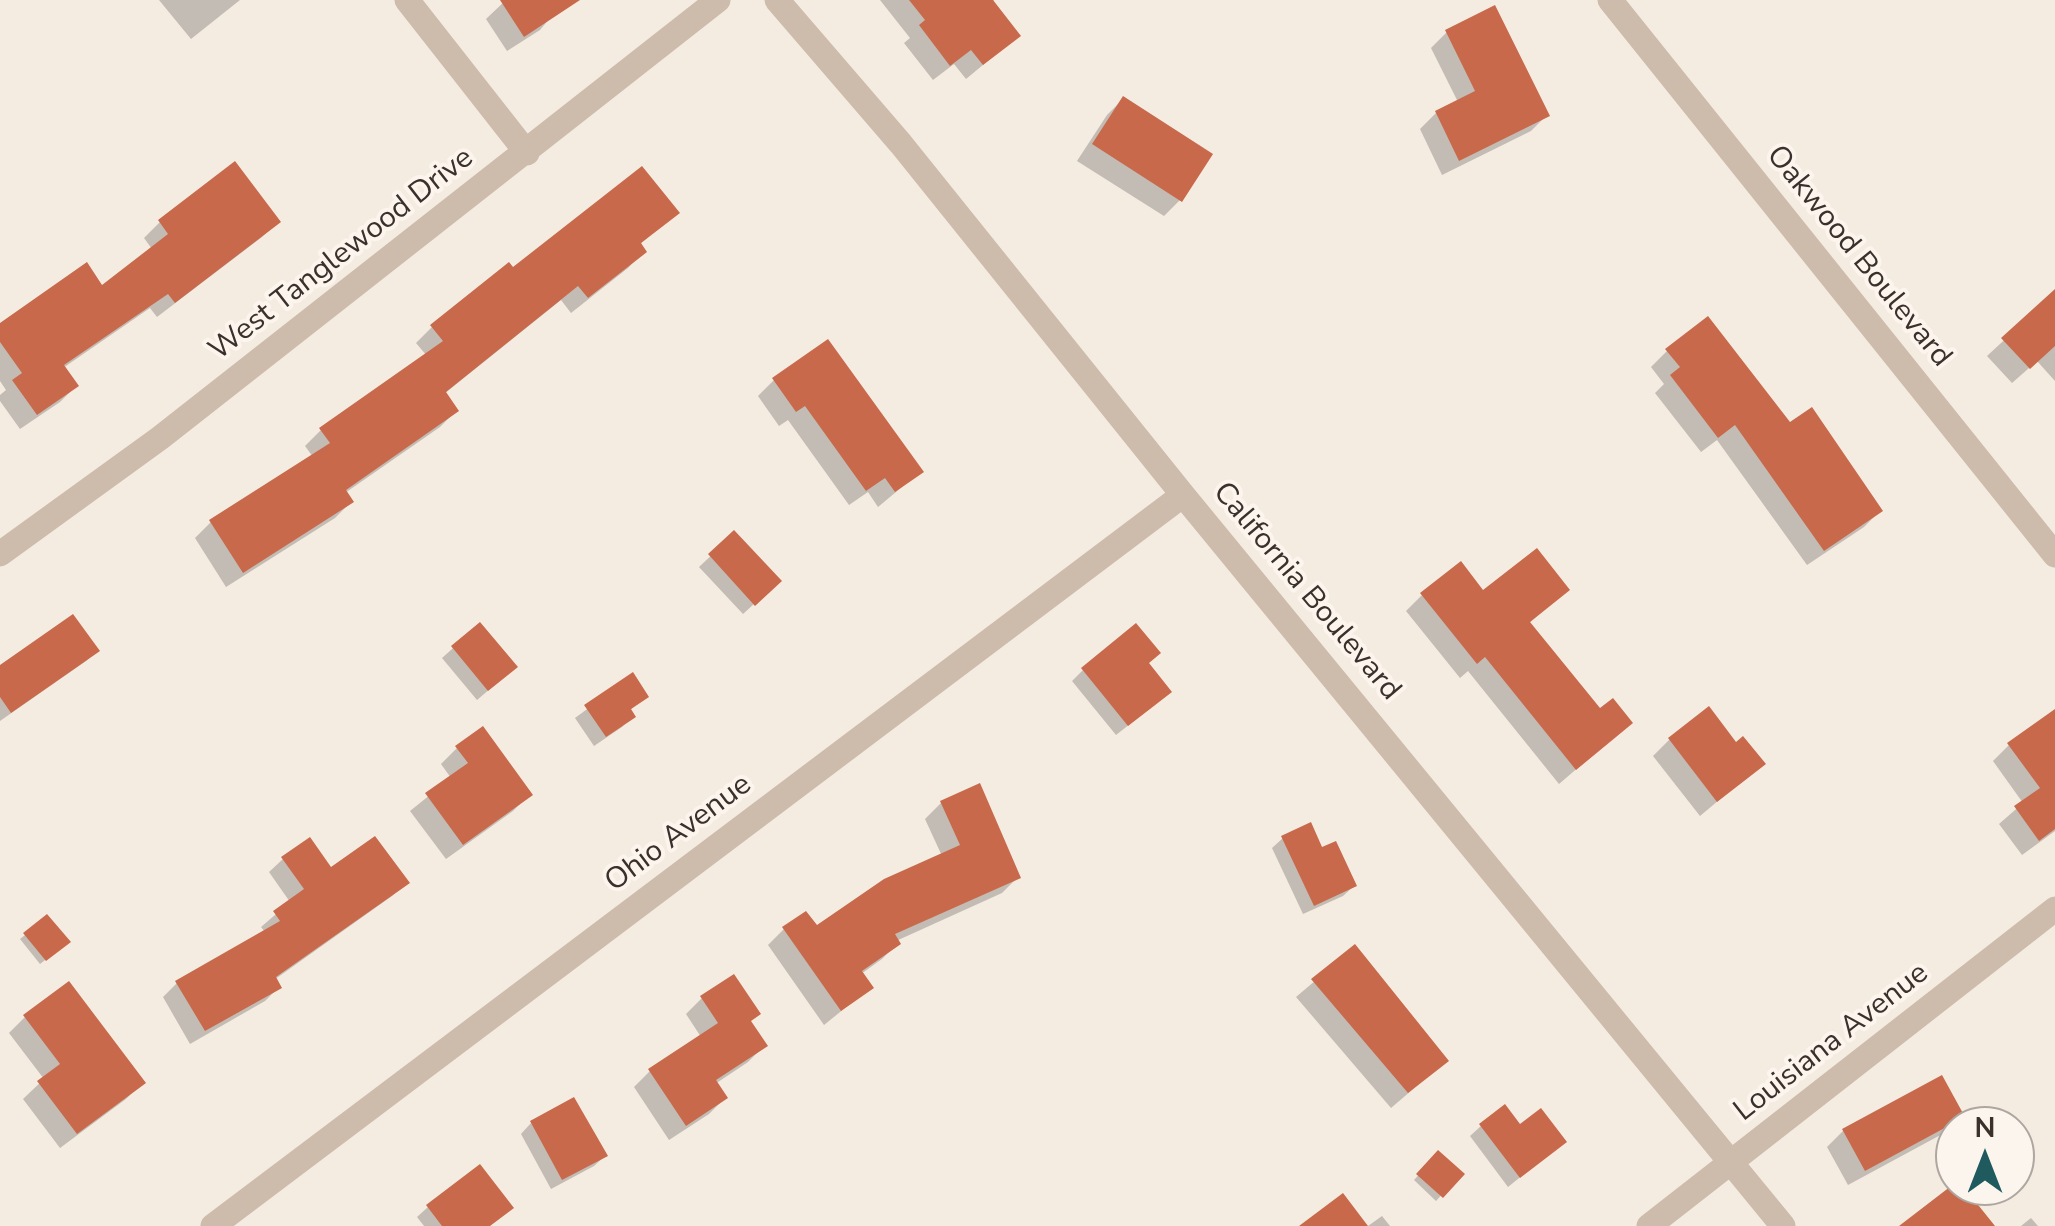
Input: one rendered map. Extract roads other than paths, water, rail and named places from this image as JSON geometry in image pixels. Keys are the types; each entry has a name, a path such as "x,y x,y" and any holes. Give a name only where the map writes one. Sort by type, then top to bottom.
{"street":[{"path":"407,0 527,153"},
{"name":"West Tanglewood Drive","path":"0,554 160,438 718,0"},
{"name":"California Boulevard","path":"777,0 901,144 1784,1226"},
{"name":"Oakwood Boulevard","path":"1610,0 2055,555"},
{"name":"Ohio Avenue","path":"214,1226 1184,495"},
{"name":"Louisiana Avenue","path":"1649,1226 2055,910"}]}
